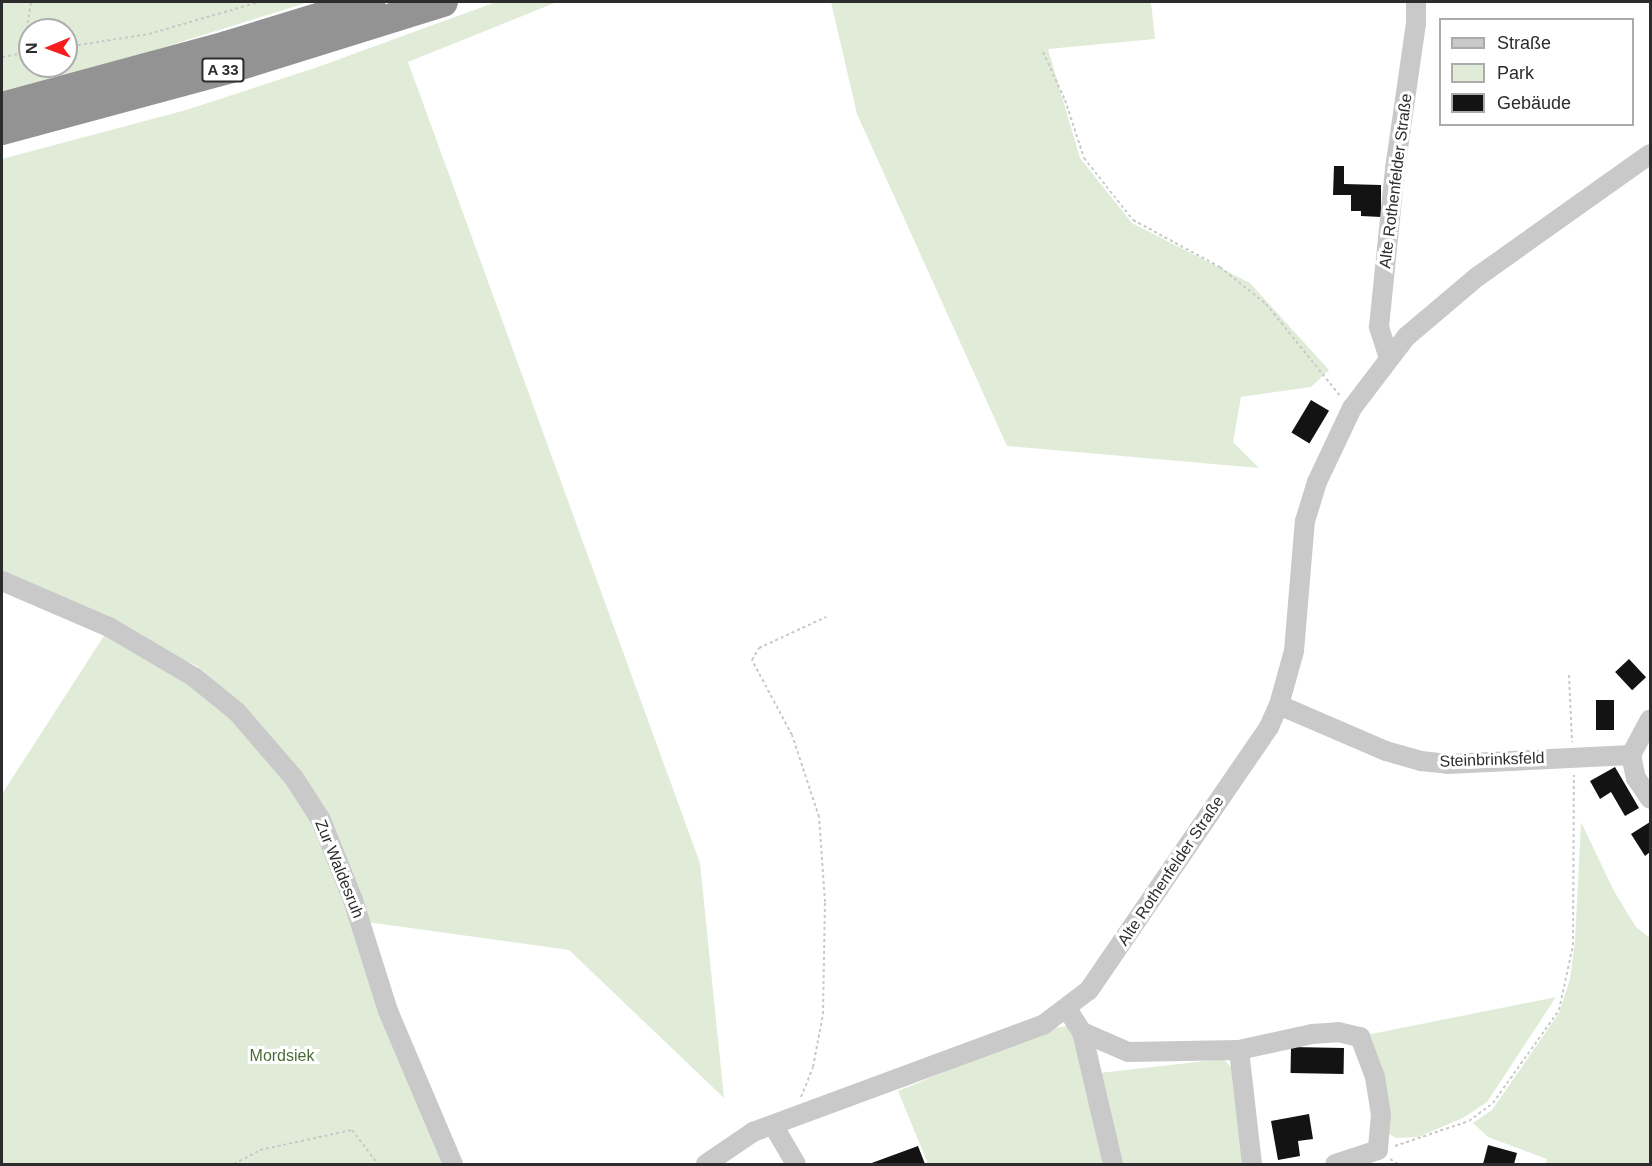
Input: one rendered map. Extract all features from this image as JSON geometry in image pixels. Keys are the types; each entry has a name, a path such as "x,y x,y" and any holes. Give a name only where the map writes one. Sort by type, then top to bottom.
{"highway":[{"name":"A 33","path":"2,107 226,46 370,2"},
{"name":"A 33","path":"2,130 240,65 443,2"}],"street":[{"name":"Alte Rothenfelder Straße","path":"1389,358 1379,327 1395,169 1416,24 1416,2"},
{"name":"Alte Rothenfelder Straße","path":"706,1164 753,1132 1043,1025 1089,990 1269,727 1279,705 1294,651 1305,520 1317,482 1352,408 1406,337 1477,277 1650,154"},
{"name":"Zur Waldesruh","path":"2,581 110,627 194,677 237,712 294,778 321,820 353,900 388,1011 453,1164"},
{"name":"Steinbrinksfeld","path":"1279,705 1386,751 1421,761 1448,764 1631,754"},
{"path":"1650,720 1631,754 1636,778 1650,799"},
{"path":"1066,1009 1082,1032 1113,1164"},
{"path":"1082,1032 1128,1052 1239,1050 1312,1034 1338,1032 1360,1037 1375,1077 1381,1114 1375,1157 1335,1164"},
{"path":"1239,1050 1252,1164"},
{"path":"773,1125 796,1164"}],"path":[{"path":"28,18 31,2"},
{"path":"78,45 149,34 258,2"},
{"path":"1043,52 1065,100 1084,158 1133,220 1220,267 1266,304 1352,408"},
{"path":"2,57 18,54"},
{"path":"803,1115 801,1095 813,1067 823,1014 825,902 819,817 792,735 752,660 759,648 826,617"},
{"path":"1375,1157 1469,1121 1493,1103 1559,1010 1573,945 1576,822 1569,675"},
{"path":"234,1164 260,1150 352,1130 378,1164"}],"green space":[{"path":"2,2 309,2 78,74 78,18 18,18 18,78 66,78 2,98"},
{"name":"Mordsiek","path":"496,2 557,2 408,62 700,863 724,1098 569,950 367,922 331,823 303,778 270,739 231,695 197,666 114,629 229,715 260,747 315,823 394,1046 447,1164 2,1164 2,794 109,628 2,581 2,159 186,110 315,68"},
{"path":"831,2 1151,2 1155,39 1048,49 1080,158 1132,223 1250,283 1329,370 1311,387 1241,397 1233,442 1259,468 1007,446 857,114"},
{"path":"1581,822 1614,891 1636,927 1650,938 1650,1164 1546,1164 1547,1159 1488,1137 1473,1123 1492,1110 1559,1013 1570,979 1575,941"},
{"path":"1556,997 1487,1102 1463,1118 1418,1137 1396,1138 1386,1132 1366,1035"},
{"path":"1067,1026 1075,1031 1108,1164 928,1164 898,1091 1049,1029"},
{"path":"1224,1059 1234,1071 1247,1164 1119,1164 1099,1073"}],"building":[{"path":"1334,166 1344,166 1344,184 1381,185 1381,217 1361,216 1361,211 1351,211 1351,195 1333,195"},
{"path":"1311,400 1329,411 1309,443 1291,433"},
{"path":"1629,659 1646,677 1632,690 1615,672"},
{"path":"1596,700 1614,700 1614,730 1596,730"},
{"path":"1615,767 1639,808 1625,816 1611,792 1600,799 1590,781"},
{"path":"1650,822 1650,852 1645,856 1631,834"},
{"path":"1291,1047 1344,1048 1344,1074 1291,1073"},
{"path":"1309,1114 1313,1139 1298,1141 1300,1156 1278,1160 1271,1121"},
{"path":"1488,1145 1517,1153 1514,1164 1483,1164"},
{"path":"918,1146 925,1164 869,1164"}]}
